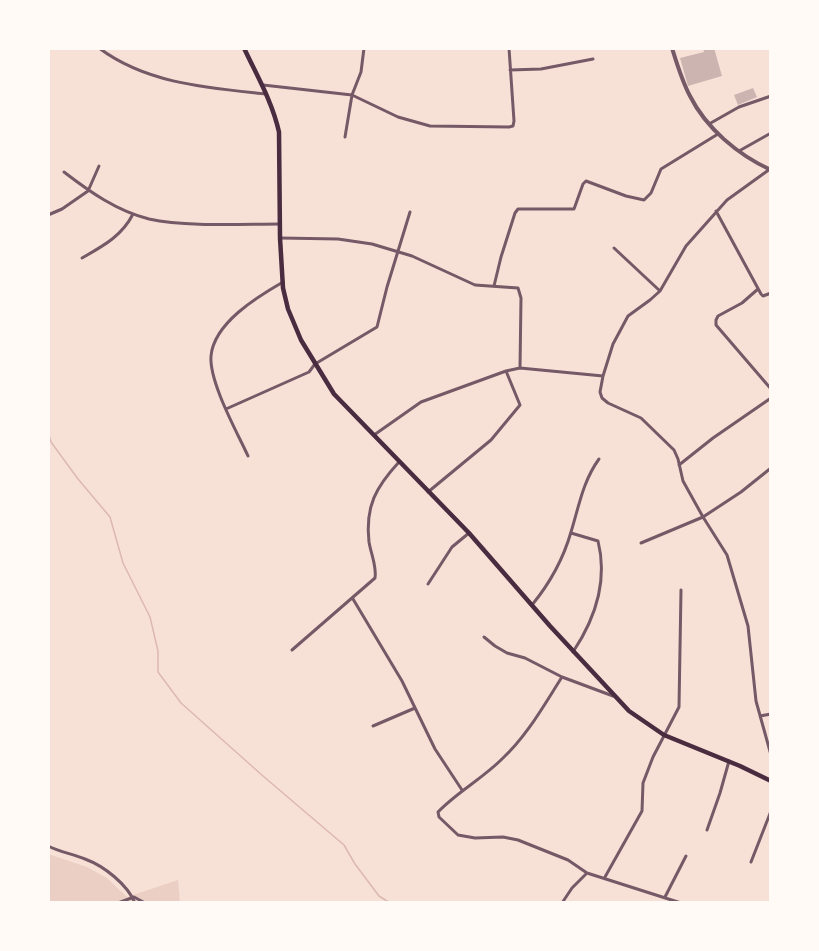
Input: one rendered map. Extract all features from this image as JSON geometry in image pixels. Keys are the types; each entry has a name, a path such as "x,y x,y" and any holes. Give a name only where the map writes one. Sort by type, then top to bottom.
{"main road":[{"path":"244,48 267,94 279,132 280,238 283,282 293,324 334,394 468,533 573,652 629,711 664,735 771,781"}],"street":[{"path":"99,48 126,65 171,81 200,87 267,94"},
{"path":"345,137 352,95 359,81 364,48"},
{"path":"263,85 352,95 414,123 430,126 509,127 513,126 514,122 509,48"},
{"path":"672,48 689,95 709,124 739,151 754,162 770,169"},
{"path":"510,70 541,69 593,59"},
{"path":"709,124 739,107 771,96"},
{"path":"739,151 761,136 771,133"},
{"path":"494,286 501,256 518,209 574,209 586,181 626,196 644,200 648,198 661,169 718,134"},
{"path":"48,215 62,209 88,191 99,166"},
{"path":"770,169 735,193 716,211 677,258 660,291 628,316 603,376 600,392 608,403 641,418 674,450 683,481 702,517 727,555 732,566 750,637 753,681 771,755"},
{"path":"64,172 106,202 150,219 173,222 280,224"},
{"path":"716,211 758,289 763,296 771,293"},
{"path":"226,409 309,372 315,364 377,327 410,212"},
{"path":"82,258 117,236 133,214"},
{"path":"280,238 359,241 398,252 476,285 518,288 520,292 520,368"},
{"path":"614,248 660,291"},
{"path":"248,456 226,409 212,364 214,345 224,326 264,293 283,282"},
{"path":"758,289 750,297 718,316 716,325 771,389"},
{"path":"372,436 421,402 506,370 520,368 603,376"},
{"path":"428,492 491,440 520,405 506,370"},
{"path":"679,465 713,438 771,398"},
{"path":"531,605 553,577 571,533 583,488 599,459"},
{"path":"292,650 375,579 376,573 369,542 370,507 377,487 399,462"},
{"path":"641,543 702,517 741,492 771,468"},
{"path":"428,584 452,548 468,533"},
{"path":"571,533 598,541 602,570 601,586 594,615 573,652"},
{"path":"605,877 642,811 643,783 664,735 676,716 680,699 681,590"},
{"path":"353,599 397,672 438,754 462,790"},
{"path":"484,637 501,650 615,697"},
{"path":"562,677 538,715 511,750 492,769 462,790 438,812 439,818 458,835 518,840 568,860 587,873 665,897 671,902 681,903"},
{"path":"373,726 415,708"},
{"path":"760,716 771,714"},
{"path":"707,830 729,761"},
{"path":"751,862 771,811"},
{"path":"48,846 94,863 119,882 133,897 135,903"},
{"path":"665,897 686,856"},
{"path":"562,903 572,888 587,873"},
{"path":"118,903 133,897 145,903"}],"shaded area":[{"path":"48,854 87,867 107,878 127,897 178,880 180,903 48,903"}],"building":[{"path":"703,48 714,48 722,76 688,86 680,58 704,52"},
{"path":"753,88 757,97 738,105 734,95"}],"waterway":[{"path":"48,432 51,442 110,517 123,563 150,617 158,651 158,672 181,703 344,845 379,896 390,903"}]}
